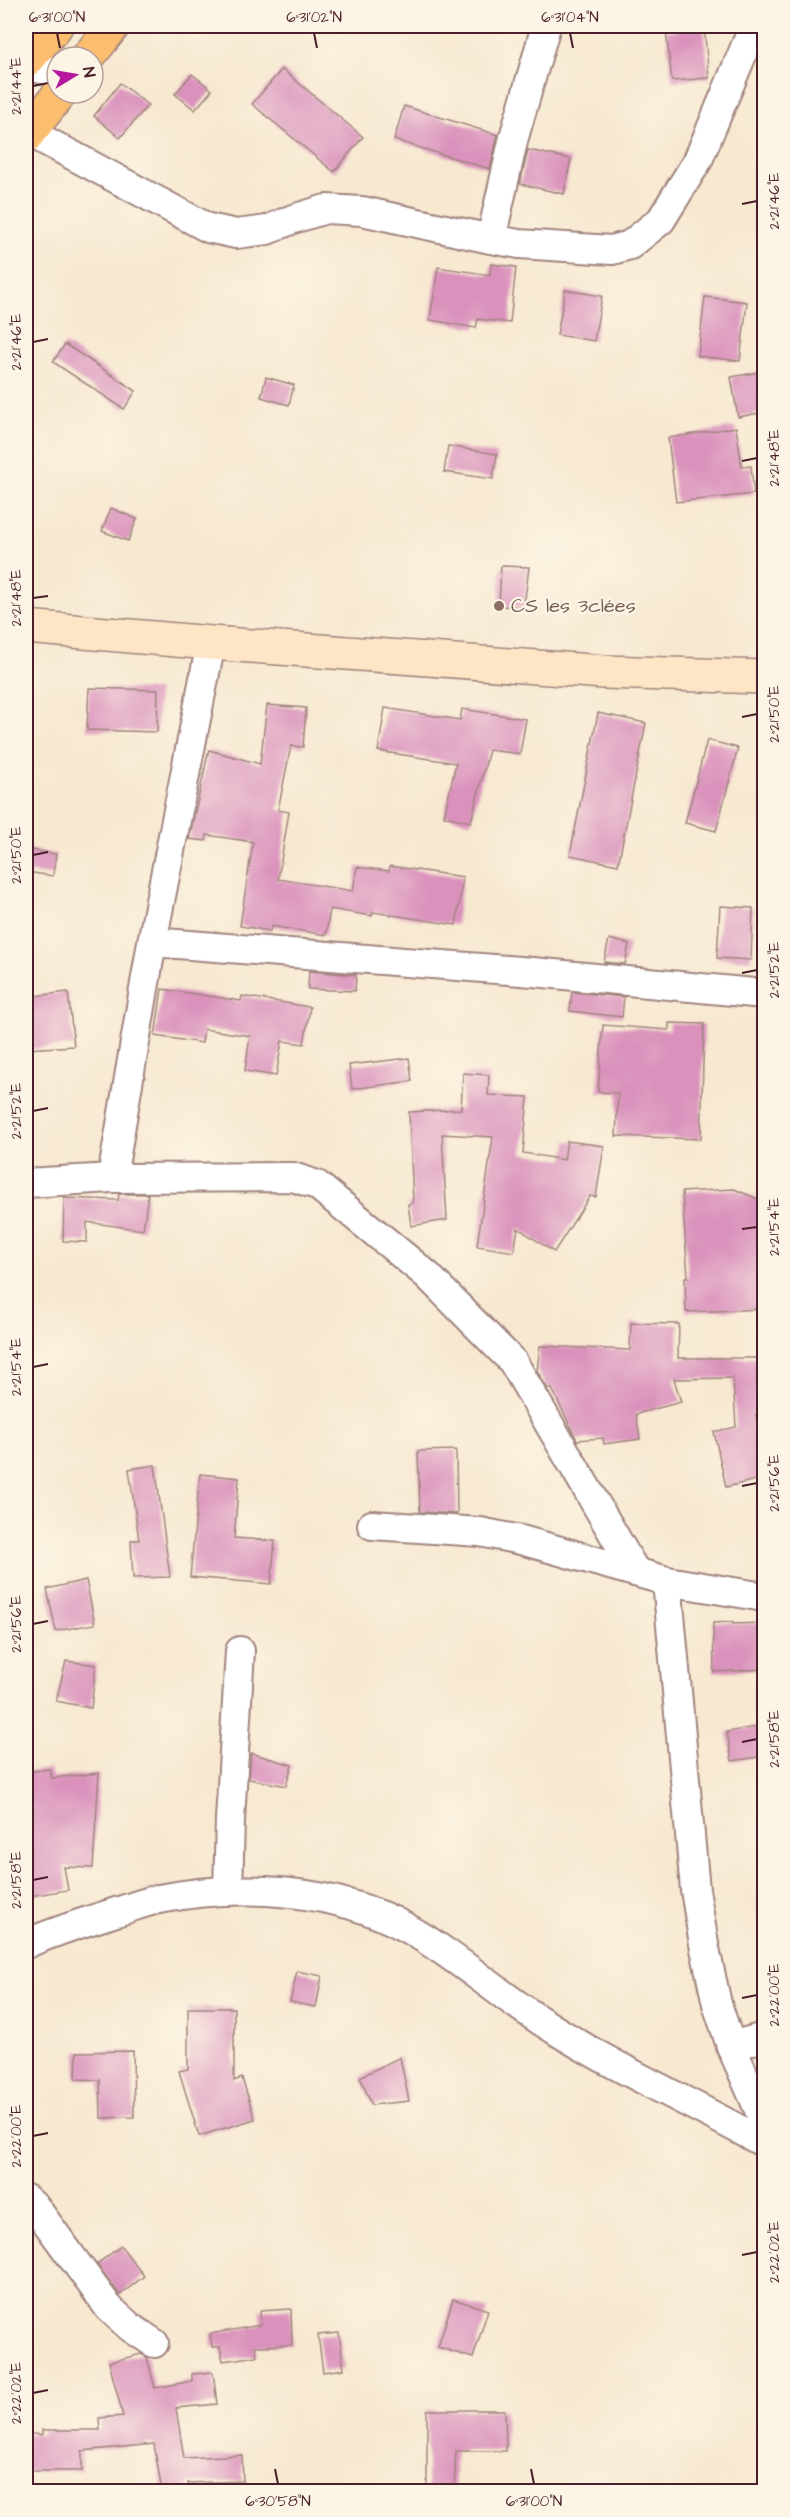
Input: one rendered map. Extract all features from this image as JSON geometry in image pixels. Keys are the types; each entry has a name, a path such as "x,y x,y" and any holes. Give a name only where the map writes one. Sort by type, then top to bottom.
{"highway":[{"path":"26,64 56,26"},
{"path":"98,45 113,26"},
{"path":"27,134 50,105"}],"main road":[{"path":"26,627 211,644 604,672 765,677"}],"street":[{"path":"491,239 514,137 546,26"},
{"path":"27,134 208,228 236,234 267,230 292,219 326,209 362,211 519,244 612,250 630,245 661,220 698,160 754,26"},
{"path":"26,64 45,69"},
{"path":"112,1178 152,942 211,644"},
{"path":"152,942 533,972 765,994"},
{"path":"26,1183 112,1178 293,1177 317,1185 427,1275 513,1362 635,1571"},
{"path":"372,1525 480,1532 521,1540 668,1581 765,1597"},
{"path":"668,1581 695,1890 717,2004 731,2046 765,2121"},
{"path":"228,1891 240,1651"},
{"path":"26,1944 56,1931 158,1899 228,1891 296,1894 341,1904 381,1916 407,1928 548,2026 659,2089 765,2143"},
{"path":"731,2046 765,2037"},
{"path":"26,2199 36,2208 109,2308 130,2327 154,2343"}],"building":[{"path":"704,27 709,78 672,81 666,31"},
{"path":"282,69 363,137 334,172 252,104"},
{"path":"192,74 212,90 195,110 175,94"},
{"path":"120,83 148,105 120,138 94,116 105,105"},
{"path":"404,106 498,135 490,169 394,140"},
{"path":"528,150 571,159 564,194 520,184"},
{"path":"491,264 516,267 510,323 478,319 476,328 430,320 438,267 490,275"},
{"path":"565,290 602,296 594,341 557,335"},
{"path":"705,297 747,302 740,361 698,356"},
{"path":"65,344 136,391 124,409 53,362"},
{"path":"765,371 765,412 738,417 731,377"},
{"path":"266,377 294,385 289,405 261,397"},
{"path":"736,427 742,467 751,466 754,494 676,502 668,438"},
{"path":"448,446 497,454 493,479 444,472"},
{"path":"111,508 137,519 128,541 102,531"},
{"path":"501,566 529,567 524,607 499,606"},
{"path":"89,688 158,690 157,732 87,730"},
{"path":"267,705 306,708 303,747 291,746 278,810 289,812 278,879 353,891 357,867 389,871 390,866 463,877 456,925 373,912 372,916 330,909 326,935 271,926 270,931 240,926 253,842 207,835 206,841 189,839 209,750 260,764"},
{"path":"385,708 460,720 462,709 526,719 520,754 489,750 471,822 444,816 456,763 378,751"},
{"path":"598,713 646,723 618,865 570,855"},
{"path":"707,740 738,748 716,831 685,823"},
{"path":"26,849 56,854 53,876 26,872"},
{"path":"720,906 753,908 751,960 717,958"},
{"path":"609,939 629,944 625,964 604,962"},
{"path":"309,971 356,975 355,991 308,989"},
{"path":"162,989 241,1001 242,996 310,1007 304,1044 282,1041 276,1076 245,1071 250,1036 204,1029 202,1043 155,1036"},
{"path":"68,992 74,1046 26,1049 26,997"},
{"path":"572,992 624,997 622,1017 570,1011"},
{"path":"669,1023 704,1024 701,1139 616,1136 618,1093 598,1092 603,1025 669,1030"},
{"path":"409,1058 412,1081 352,1089 349,1065"},
{"path":"463,1073 489,1075 488,1095 528,1097 523,1153 564,1160 567,1141 604,1146 596,1197 590,1196 554,1252 518,1228 514,1252 477,1246 493,1137 442,1134 447,1220 411,1226 408,1204 413,1203 409,1112 461,1109"},
{"path":"734,1189 765,1202 765,1309 686,1312 685,1277 688,1277 682,1192"},
{"path":"119,1194 148,1194 143,1230 87,1222 87,1242 63,1241 64,1198 118,1200"},
{"path":"631,1323 679,1324 678,1358 758,1358 757,1383 765,1383 765,1414 756,1415 765,1452 765,1478 726,1487 714,1432 736,1427 733,1378 674,1379 681,1402 636,1414 640,1439 604,1444 603,1438 577,1440 552,1389 547,1388 537,1371 540,1346 630,1350"},
{"path":"456,1450 457,1514 420,1512 418,1451"},
{"path":"155,1465 170,1577 133,1578 131,1540 139,1540 129,1469"},
{"path":"200,1474 239,1478 234,1538 275,1541 271,1584 190,1577"},
{"path":"86,1580 95,1624 56,1631 47,1589"},
{"path":"733,1622 733,1624 763,1623 765,1669 714,1672 713,1623"},
{"path":"66,1661 96,1665 91,1708 56,1701"},
{"path":"761,1726 765,1756 732,1761 727,1732"},
{"path":"251,1753 292,1765 286,1786 249,1779"},
{"path":"50,1769 52,1778 99,1773 93,1868 64,1867 68,1890 30,1896 26,1866 26,1772"},
{"path":"297,1971 322,1976 316,2007 290,2002"},
{"path":"188,2008 234,2008 234,2081 242,2078 255,2119 199,2136 179,2071 188,2069"},
{"path":"133,2051 134,2117 101,2118 100,2080 76,2079 77,2052"},
{"path":"400,2057 409,2101 372,2105 360,2077"},
{"path":"121,2246 144,2276 120,2295 97,2264"},
{"path":"453,2299 488,2310 473,2358 438,2347"},
{"path":"291,2309 292,2345 255,2346 257,2356 223,2361 220,2347 212,2347 210,2334 261,2325 260,2311"},
{"path":"339,2333 344,2369 323,2372 318,2335"},
{"path":"141,2354 147,2357 155,2388 192,2381 192,2374 213,2372 217,2404 176,2408 184,2458 242,2455 243,2481 188,2483 189,2492 162,2492 154,2444 82,2451 82,2471 26,2471 26,2433 42,2435 42,2430 100,2430 99,2418 123,2416 109,2362"},
{"path":"427,2410 505,2410 506,2451 456,2451 454,2492 427,2492"}],"place":[{"name":"CS les 3clées","path":"499,606"}]}
